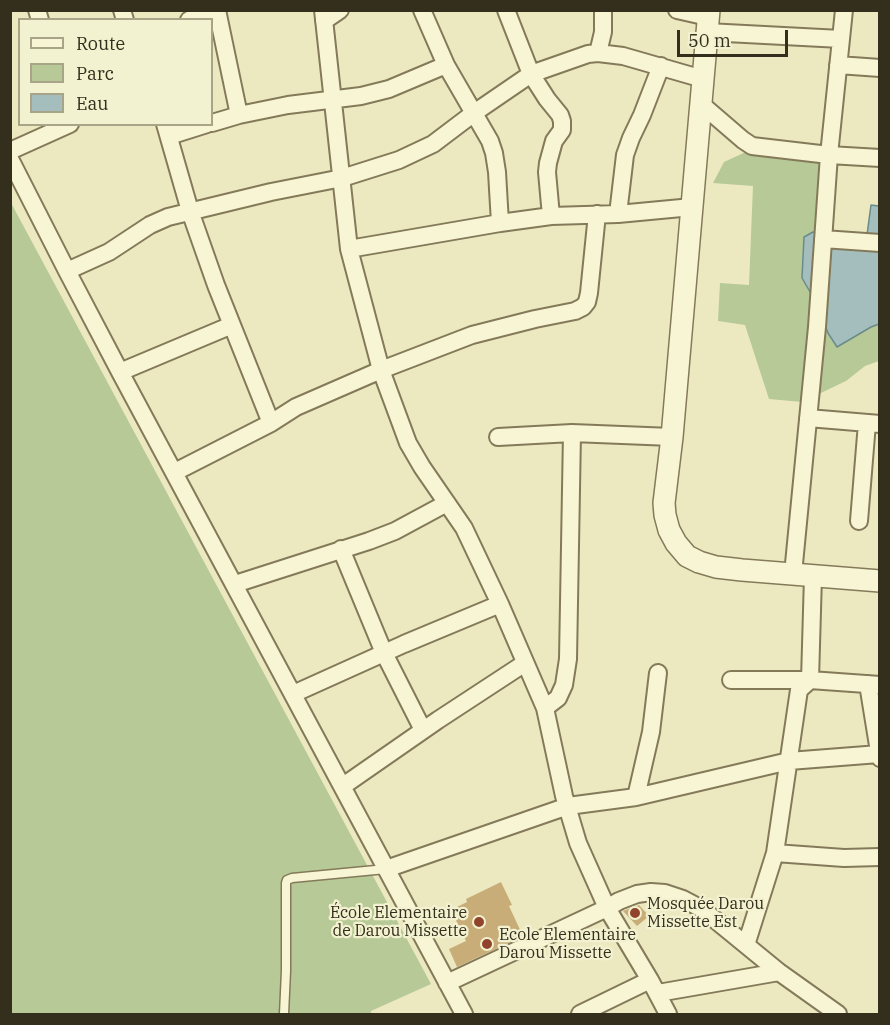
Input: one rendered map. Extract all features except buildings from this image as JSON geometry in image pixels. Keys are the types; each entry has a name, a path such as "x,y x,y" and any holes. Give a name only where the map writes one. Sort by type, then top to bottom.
{"street":[{"path":"193,18 211,10"},
{"path":"217,10 239,115"},
{"path":"340,10 323,16 349,249 381,370 408,443 464,528 500,604 545,708 578,843 608,908 668,1014"},
{"path":"422,10 446,65 490,141 494,153 500,223"},
{"path":"506,10 531,74 560,115 562,122 562,130 554,141 548,163 551,216"},
{"path":"598,53 603,32 603,10"},
{"path":"677,10 708,20 841,39"},
{"path":"810,680 803,575 808,418 829,156 844,10"},
{"path":"708,20 672,437 664,503 669,530 681,550 693,559 716,567 879,581"},
{"path":"67,271 118,246 150,225 168,217 271,192 342,178 399,160 433,144 531,74 588,54 623,56 703,80"},
{"path":"213,123 239,115 361,96 389,89 446,65"},
{"path":"838,65 879,68"},
{"path":"618,214 625,155 661,66"},
{"path":"700,103 752,146 829,156 879,158"},
{"path":"10,151 68,126"},
{"path":"195,126 167,130 190,211 216,285 271,423"},
{"path":"10,159 120,372 464,1014"},
{"path":"349,249 551,216 618,214 692,207"},
{"path":"175,472 271,423 296,407 381,370 472,335 583,307 589,294 597,214"},
{"path":"823,239 879,243"},
{"path":"120,372 232,325"},
{"path":"808,418 873,423 859,521"},
{"path":"498,437 572,433 672,437"},
{"path":"545,708 558,698 564,685 568,659 572,433"},
{"path":"235,584 395,531 447,503"},
{"path":"341,549 384,653 423,730"},
{"path":"293,694 500,604"},
{"path":"342,786 525,663"},
{"path":"636,797 651,732 658,673"},
{"path":"386,869 568,807 636,797 789,761 879,756 874,684 810,680 730,680"},
{"path":"746,945 775,852 799,690 810,680"},
{"path":"775,852 844,858 879,857"},
{"path":"447,983 619,901 638,894 665,893 702,909 779,972 838,1014"},
{"path":"580,1014 654,987 779,972"}],"lane":[{"path":"284,1014 287,880 386,869"}],"green space":[{"path":"748,151 837,162 828,237 866,242 871,205 879,206 879,361 865,366 846,381 802,402 769,399 745,325 718,321 720,283 749,285 753,186 713,183 724,162"},
{"path":"10,201 431,984 371,1011 371,1014 11,1014"}],"water":[{"path":"871,205 879,206 879,324 837,347 802,278 804,237 813,232 828,238 866,242"}],"place":[{"name":"Mosquée Darou Missette Est","path":"635,913"},
{"name":"École Elementaire de Darou Missette","path":"479,922"},
{"name":"Ecole Elementaire Darou Missette","path":"487,944"}]}
